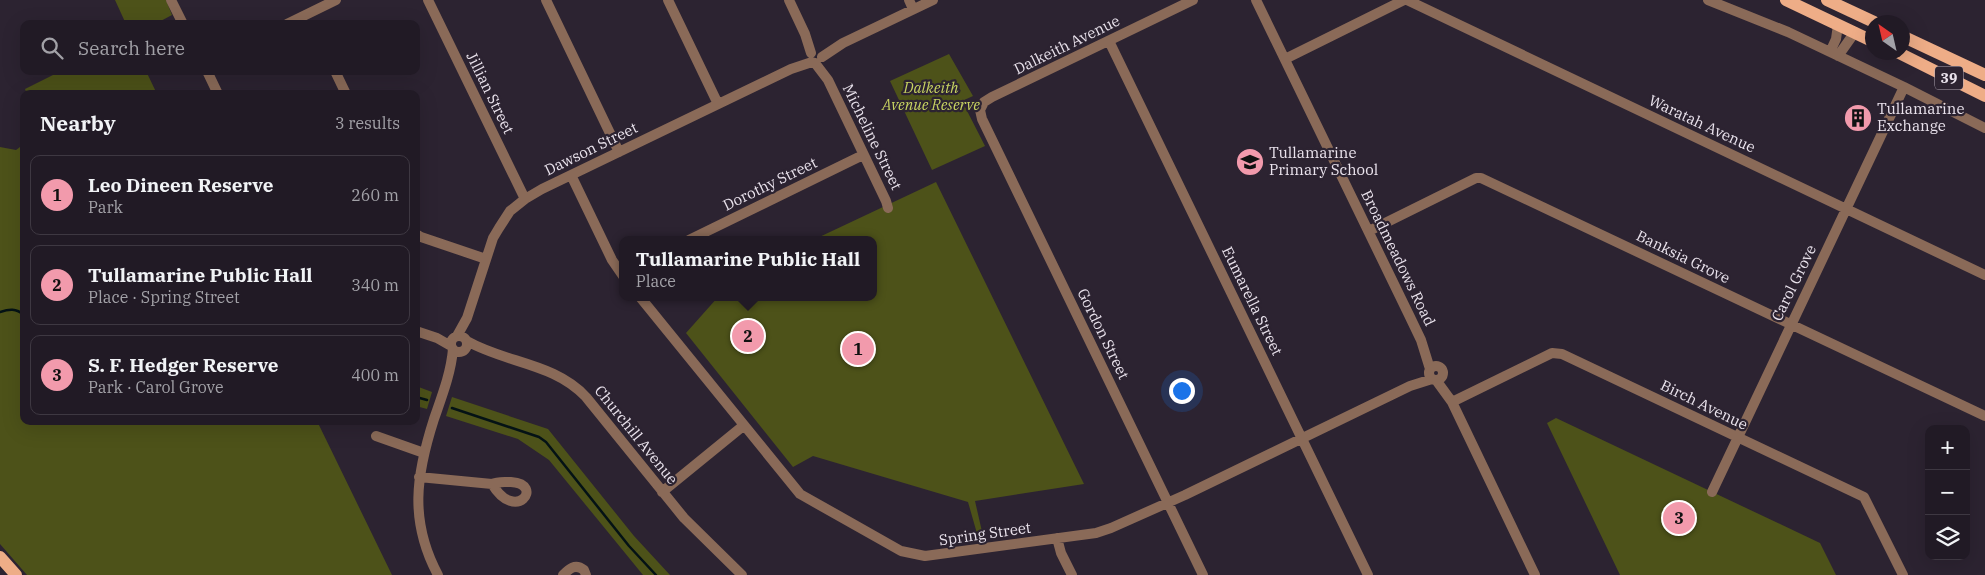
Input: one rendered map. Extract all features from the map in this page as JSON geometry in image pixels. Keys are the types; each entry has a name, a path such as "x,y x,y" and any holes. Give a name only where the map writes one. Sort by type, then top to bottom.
{"main road":[{"path":"1787,0 1865,37"},
{"path":"1827,0 1865,18"},
{"name":"39","path":"1910,40 1985,75"},
{"name":"39","path":"1910,58 1985,96"},
{"path":"0,557 16,575"}],"street":[{"path":"171,0 181,20"},
{"path":"295,20 336,0"},
{"name":"Jillian Street","path":"428,0 525,199"},
{"path":"546,0 619,152"},
{"path":"668,0 718,104"},
{"name":"Micheline Street","path":"789,0 888,208"},
{"name":"Dawson Street","path":"438,575 421,532 417,497 419,477 424,452 493,238 510,211 525,199 570,175 791,69 843,43 911,5 933,0"},
{"name":"Dalkeith Avenue","path":"981,105 992,97 1193,0"},
{"name":"Broadmeadows Road","path":"1256,0 1421,340 1434,374 1450,400 1535,575"},
{"path":"1286,59 1406,0"},
{"name":"Waratah Avenue","path":"1406,0 1985,275"},
{"path":"1708,0 1788,32 1985,128"},
{"path":"307,14 310,20"},
{"path":"1834,54 1838,25"},
{"path":"1834,54 1855,32"},
{"name":"Eumarella Street","path":"1109,41 1368,575"},
{"path":"209,75 216,90"},
{"path":"337,75 344,90"},
{"name":"Carol Grove","path":"1712,492 1904,87"},
{"name":"Gordon Street","path":"981,105 982,118 1203,575"},
{"name":"Dorothy Street","path":"697,236 863,155"},
{"path":"570,175 612,260 619,270"},
{"name":"Banksia Grove","path":"1369,231 1459,186 1476,178 1481,178 1985,416"},
{"path":"420,236 486,260"},
{"name":"Spring Street","path":"643,301 800,494 889,545 909,554 933,556 1104,531 1434,374"},
{"name":"Churchill Avenue","path":"420,332 483,350 555,374 571,382 586,397 684,518 742,575"},
{"name":"Birch Avenue","path":"1450,400 1556,352 1864,497 1903,575"},
{"path":"662,492 743,426"},
{"path":"376,436 424,452"},
{"path":"419,477 492,484"},
{"path":"1057,538 1061,553 1072,575"},
{"path":"562,575 570,568 576,566 584,570 586,575"}],"green space":[{"path":"115,0 166,0 172,15 163,20 124,20"},
{"name":"Dalkeith Avenue Reserve","path":"949,54 973,96 962,101 985,146 932,170 890,81"},
{"path":"53,75 148,75 155,90 25,90"},
{"path":"0,147 16,150 20,147 20,425 319,425 392,575 27,575 0,544"},
{"path":"936,182 1084,484 975,501 983,536 978,537 968,502 813,456 793,467 686,333 714,301 877,301 877,236 821,236"},
{"path":"420,388 432,392 427,409 420,407"},
{"path":"452,397 548,429 634,536 670,575 643,575 549,460 518,439 446,416"},
{"path":"1556,418 1820,543 1836,575 1620,575 1547,423"}],"waterway":[{"path":"0,312 12,310 20,312"},
{"path":"420,398 427,400"},
{"path":"452,408 539,437 546,442 629,546 656,575"}],"place":[{"name":"Tullamarine Exchange","path":"1858,118"},
{"name":"Tullamarine Primary School","path":"1250,162"},
{"name":"Tullamarine Public Hall","path":"748,336"},
{"name":"Leo Dineen Reserve","path":"858,349"},
{"name":"S. F. Hedger Reserve","path":"1679,518"}]}
